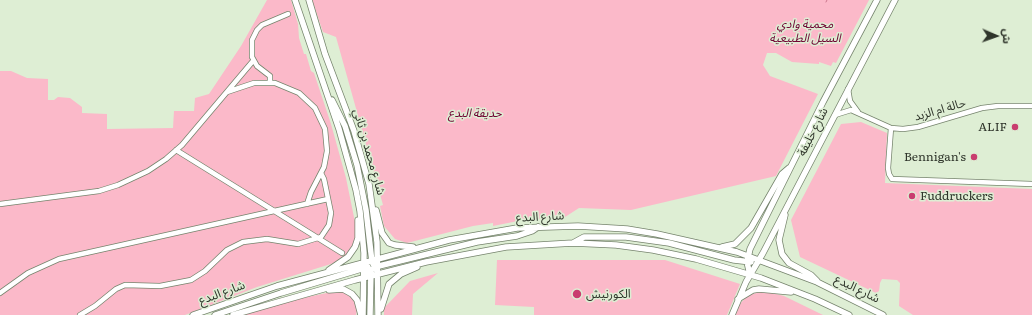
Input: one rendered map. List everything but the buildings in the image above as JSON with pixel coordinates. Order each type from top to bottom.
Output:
[{"type":"main road","name":"شارع محمد بن ثاني","points":[[295,0],[352,172],[371,267]]},
{"type":"main road","name":"شارع محمد بن ثاني","points":[[309,0],[325,54],[357,138],[374,206],[378,258]]},
{"type":"main road","name":"شارع خليفة","points":[[748,259],[760,227],[823,102],[877,0]]},
{"type":"main road","name":"شارع خليفة","points":[[732,315],[750,275],[895,0]]},
{"type":"main road","points":[[326,90],[345,126],[357,165],[366,210],[371,267],[370,315]]},
{"type":"main road","points":[[718,248],[735,244],[747,233],[757,220],[782,174],[792,165]]},
{"type":"main road","points":[[374,206],[379,216],[382,233],[389,242],[395,245],[417,248]]},
{"type":"main road","points":[[786,209],[779,240],[780,251],[789,263],[811,275],[817,282]]},
{"type":"main road","points":[[327,272],[348,257],[355,247],[358,238],[360,211]]},
{"type":"main road","name":"شارع البدع","points":[[233,315],[365,277],[378,258],[476,234],[539,227],[578,226],[627,229],[690,240],[748,259]]},
{"type":"main road","points":[[215,315],[281,293],[371,267],[477,242],[517,236],[539,227]]},
{"type":"main road","points":[[573,243],[584,237],[626,237],[759,260]]},
{"type":"main road","name":"شارع البدع","points":[[193,315],[260,291],[327,272],[371,267],[379,273],[426,262],[506,247],[573,243],[616,245],[653,250],[696,259],[750,275],[796,292],[849,315]]},
{"type":"main road","points":[[748,259],[750,275]]},
{"type":"main road","name":"شارع البدع","points":[[759,260],[817,282],[883,315]]},
{"type":"main road","points":[[379,315],[389,284],[401,274],[426,262]]},
{"type":"main road","points":[[379,273],[379,315]]},
{"type":"main road","points":[[362,315],[365,277]]},
{"type":"main road","points":[[305,294],[335,289],[348,291],[357,300],[362,315]]},
{"type":"main road","points":[[738,300],[752,291],[759,289],[796,292]]},
{"type":"street","points":[[270,82],[270,76],[253,61],[251,46],[257,30],[266,22],[288,14]]},
{"type":"street","points":[[0,204],[92,192],[112,187],[154,168],[176,150],[253,61]]},
{"type":"street","points":[[226,93],[248,84],[270,82],[285,85],[299,92],[312,104],[325,129],[327,145],[325,162],[307,204]]},
{"type":"street","points":[[848,89],[850,101],[858,112]]},
{"type":"street","name":"حالة ام الزبد","points":[[834,115],[846,110],[858,112],[891,128],[912,129],[977,109],[998,106],[1032,106]]},
{"type":"street","points":[[891,128],[888,174],[892,179],[1032,184]]},
{"type":"street","points":[[176,150],[342,253]]},
{"type":"street","points":[[80,315],[96,306],[116,289],[124,285],[160,286],[190,280],[205,271],[227,250],[243,242],[267,239],[298,244],[318,238],[324,234],[330,221],[331,212],[324,179],[321,173]]},
{"type":"street","points":[[0,293],[28,273],[60,259],[328,199]]},
{"type":"green space","points":[[267,0],[291,0],[304,54],[306,54],[311,71],[314,73],[331,124],[346,178],[356,227],[356,240],[348,254],[334,263],[257,287],[185,315],[0,315],[0,71],[11,71],[27,78],[48,79],[48,100],[54,100],[58,97],[70,98],[82,107],[82,113],[107,114],[107,129],[173,128],[174,111],[194,111],[195,98],[209,94],[241,46]]},
{"type":"green space","name":"حديقة البدع","points":[[312,0],[869,0],[836,63],[833,62],[831,66],[819,62],[819,64],[792,62],[776,53],[767,53],[763,65],[770,76],[818,94],[776,176],[631,210],[579,208],[565,217],[523,220],[493,226],[493,223],[473,226],[407,243],[395,239],[384,226],[380,206],[383,205],[336,37],[323,32]]},
{"type":"green space","points":[[861,122],[887,133],[885,183],[1032,189],[1032,315],[913,315],[899,306],[900,283],[897,280],[882,279],[879,291],[876,293],[800,257],[791,220],[841,124]]},
{"type":"green space","points":[[497,260],[665,260],[740,284],[727,315],[534,315],[534,307],[495,305]]},
{"type":"green space","points":[[438,273],[413,294],[412,315],[384,315],[384,308],[410,281]]},
{"type":"green space","points":[[341,290],[351,295],[358,307],[356,315],[243,315],[293,300]]},
{"type":"green space","points":[[765,291],[784,296],[823,315],[735,315],[739,305],[748,295]]},
{"type":"place","name":"ALIF","points":[[1015,127]]},
{"type":"place","name":"Bennigan's","points":[[974,157]]},
{"type":"place","name":"Fuddruckers","points":[[912,196]]},
{"type":"place","name":"الكورنيش","points":[[577,294]]},
{"type":"park label","name":"محمية وادي السيل الطبيعية","points":[[805,31]]}]
